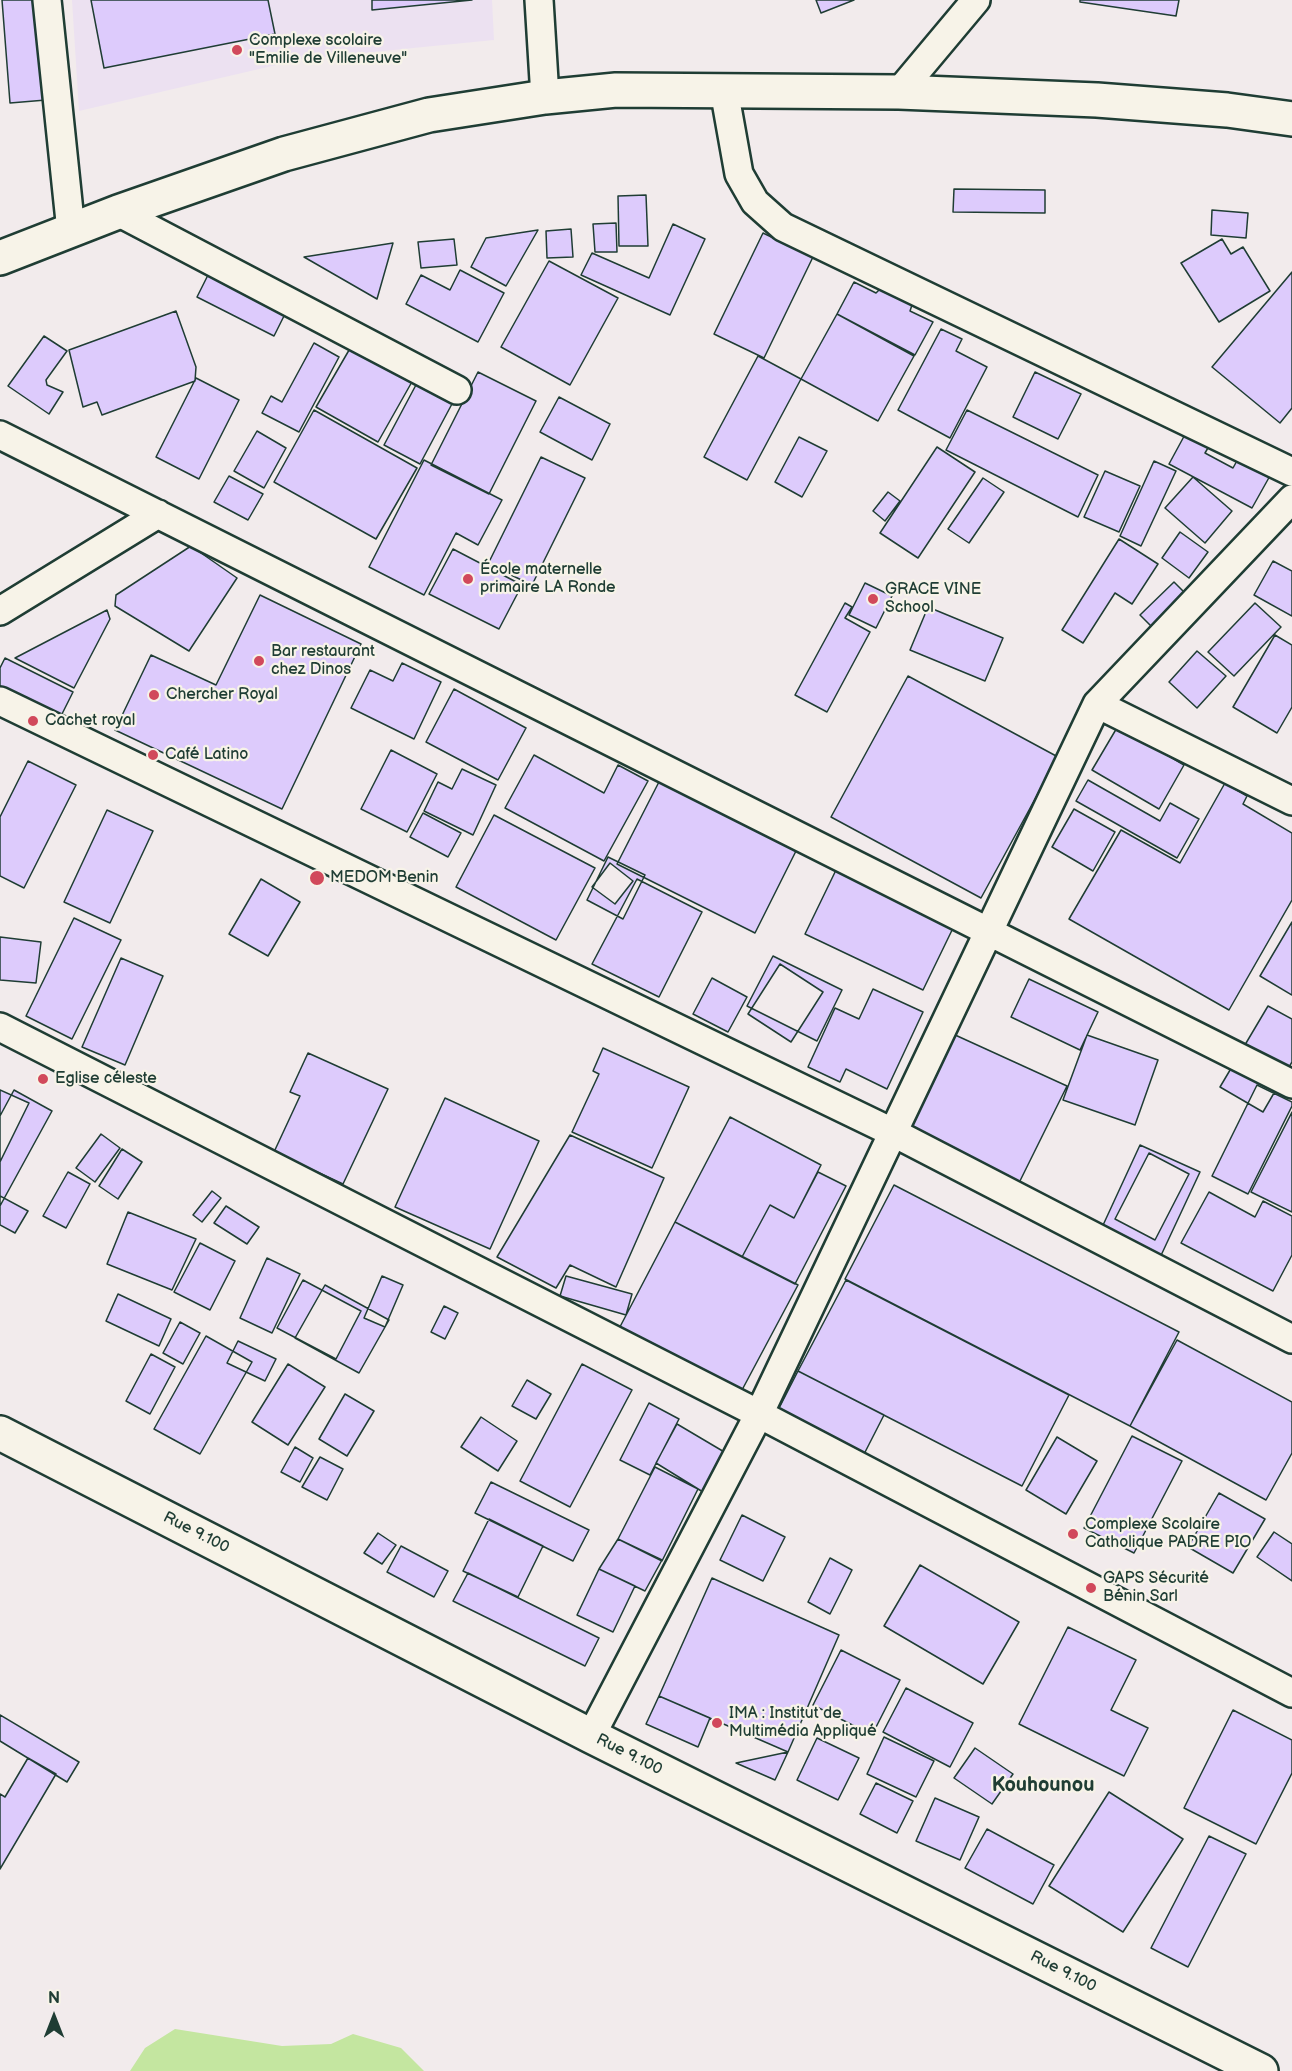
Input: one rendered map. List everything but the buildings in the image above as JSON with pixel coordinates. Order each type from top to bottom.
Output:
[{"type":"street","points":[[47,0],[71,231]]},
{"type":"street","points":[[539,0],[545,98]]},
{"type":"street","points":[[899,92],[976,0]]},
{"type":"street","points":[[0,258],[118,212],[284,154],[352,135],[429,115],[616,90],[899,92],[1097,100],[1227,110],[1292,119]]},
{"type":"street","points":[[724,90],[739,174],[755,201],[783,226],[1292,472]]},
{"type":"street","points":[[118,212],[457,390]]},
{"type":"street","points":[[0,435],[1292,1084]]},
{"type":"street","points":[[591,1736],[759,1414],[1096,704],[1292,499]]},
{"type":"street","points":[[0,611],[158,514]]},
{"type":"street","points":[[0,701],[894,1133],[1292,1339]]},
{"type":"street","points":[[1096,704],[1292,801]]},
{"type":"street","points":[[0,1027],[759,1414],[1292,1693]]},
{"type":"street","name":"Rue 9.100","points":[[0,1433],[591,1736],[1261,2071]]},
{"type":"shaded area","name":"Complexe scolaire \"Emilie de Villeneuve\"","points":[[72,0],[492,0],[494,40],[302,59],[79,111]]},
{"type":"green space","points":[[175,2029],[282,2046],[331,2044],[353,2034],[401,2048],[424,2071],[130,2071],[145,2048]]},
{"type":"place","name":"Complexe scolaire \"Emilie de Villeneuve\"","points":[[237,50]]},
{"type":"place","name":"École maternelle primaire LA Ronde","points":[[468,579]]},
{"type":"place","name":"GRACE VINE School","points":[[873,599]]},
{"type":"place","name":"Bar restaurant chez Dinos","points":[[259,661]]},
{"type":"place","name":"Chercher Royal","points":[[154,695]]},
{"type":"place","name":"Cachet royal","points":[[33,721]]},
{"type":"place","name":"Café Latino","points":[[153,755]]},
{"type":"place","name":"MEDOM Benin","points":[[317,878]]},
{"type":"place","name":"Eglise céleste","points":[[43,1079]]},
{"type":"place","name":"Complexe Scolaire Catholique PADRE PIO","points":[[1073,1534]]},
{"type":"place","name":"GAPS Sécurité Bénin Sarl","points":[[1091,1588]]},
{"type":"place","name":"IMA : Institut de Multimédia Appliqué","points":[[717,1723]]},
{"type":"district","name":"Kouhounou","points":[[1043,1786]]}]
